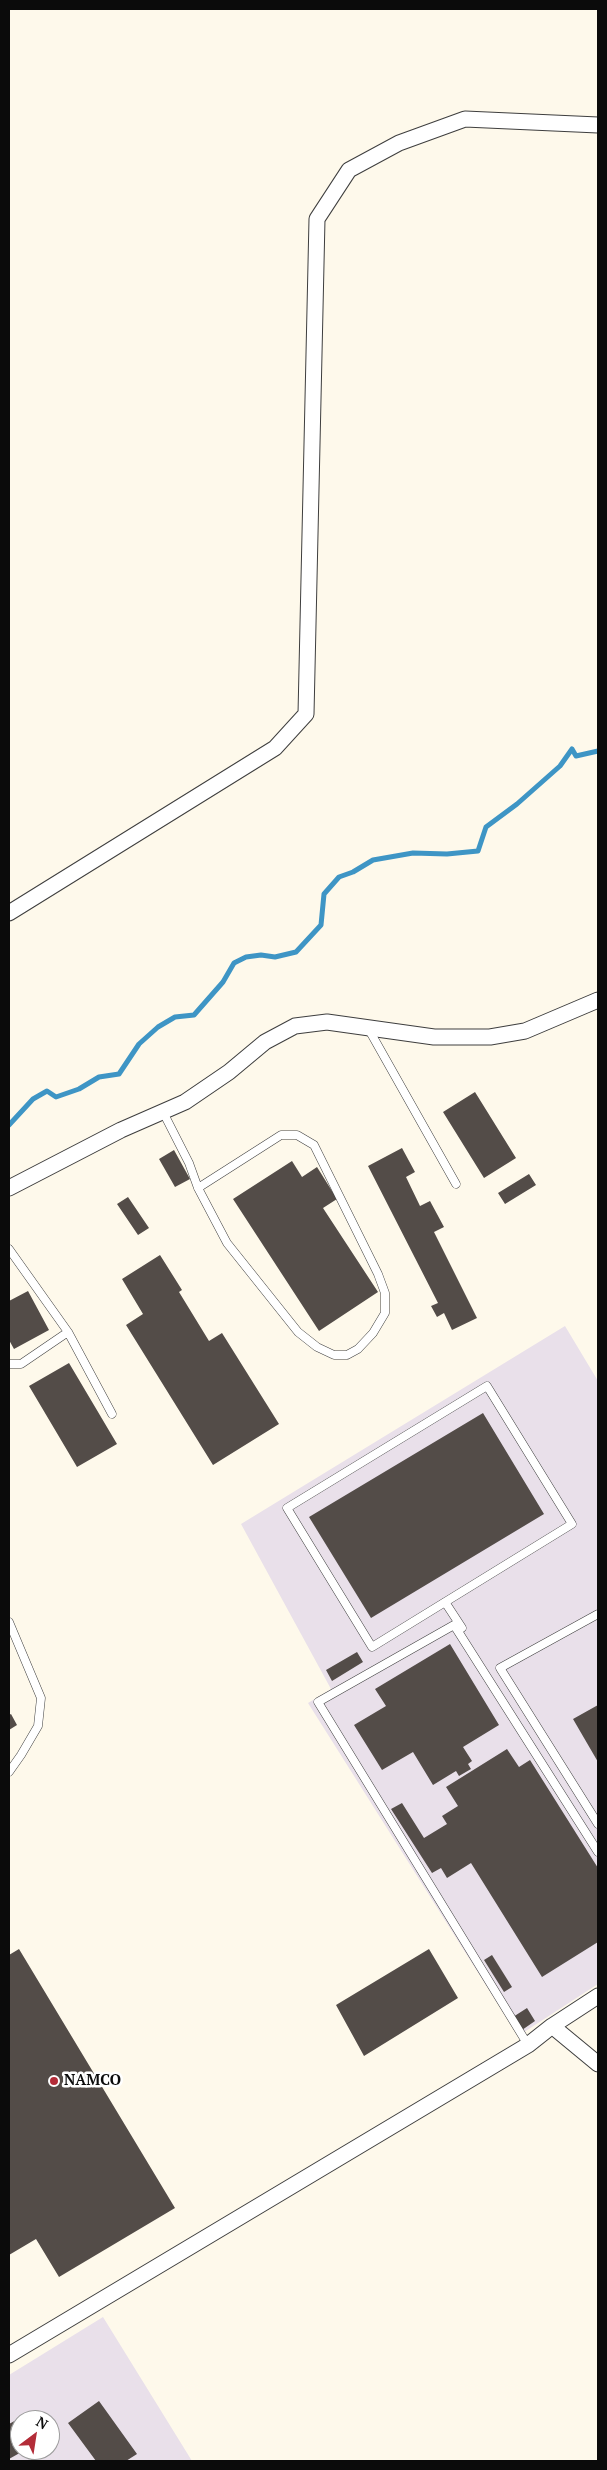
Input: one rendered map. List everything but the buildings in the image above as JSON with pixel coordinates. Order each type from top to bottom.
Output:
[{"type":"street","points":[[9,912],[275,748],[306,714],[317,220],[349,170],[399,143],[465,119],[598,125]]},
{"type":"street","points":[[9,1188],[121,1130],[185,1102],[229,1072],[265,1042],[295,1026],[327,1022],[367,1026],[434,1037],[490,1037],[524,1031],[598,1000]]},
{"type":"street","points":[[9,2355],[528,2045],[552,2026],[598,1996]]},
{"type":"street","points":[[552,2026],[598,2064]]},
{"type":"lane","points":[[367,1026],[456,1184]]},
{"type":"lane","points":[[163,1112],[189,1163],[198,1188],[227,1243],[298,1332],[317,1347],[334,1355],[347,1356],[358,1349],[373,1333],[385,1313],[385,1293],[378,1274],[314,1145],[296,1135],[281,1135],[198,1188]]},
{"type":"lane","points":[[9,1248],[68,1332],[112,1414]]},
{"type":"lane","points":[[9,1364],[21,1364],[68,1332]]},
{"type":"lane","points":[[487,1386],[572,1524],[445,1602],[372,1647],[286,1508],[487,1386]]},
{"type":"lane","points":[[445,1602],[598,1843]]},
{"type":"lane","points":[[598,1614],[500,1668],[598,1824]]},
{"type":"lane","points":[[9,1622],[42,1698],[38,1726],[9,1772]]},
{"type":"lane","points":[[528,2045],[318,1702],[454,1625],[598,1852]]},
{"type":"shaded area","points":[[565,1326],[598,1381],[598,1984],[518,2036],[308,1703],[331,1689],[241,1524]]},
{"type":"shaded area","points":[[103,2317],[192,2461],[9,2461],[9,2375]]},
{"type":"waterway","points":[[9,1125],[33,1099],[47,1091],[56,1097],[79,1089],[99,1077],[119,1074],[139,1044],[158,1027],[175,1017],[194,1015],[223,982],[234,963],[246,957],[261,955],[275,957],[296,952],[321,925],[324,894],[339,877],[353,872],[373,860],[413,853],[447,854],[478,851],[486,827],[517,804],[560,766],[572,749],[576,756],[598,751]]},
{"type":"place","name":"NAMCO","points":[[54,2081]]}]
